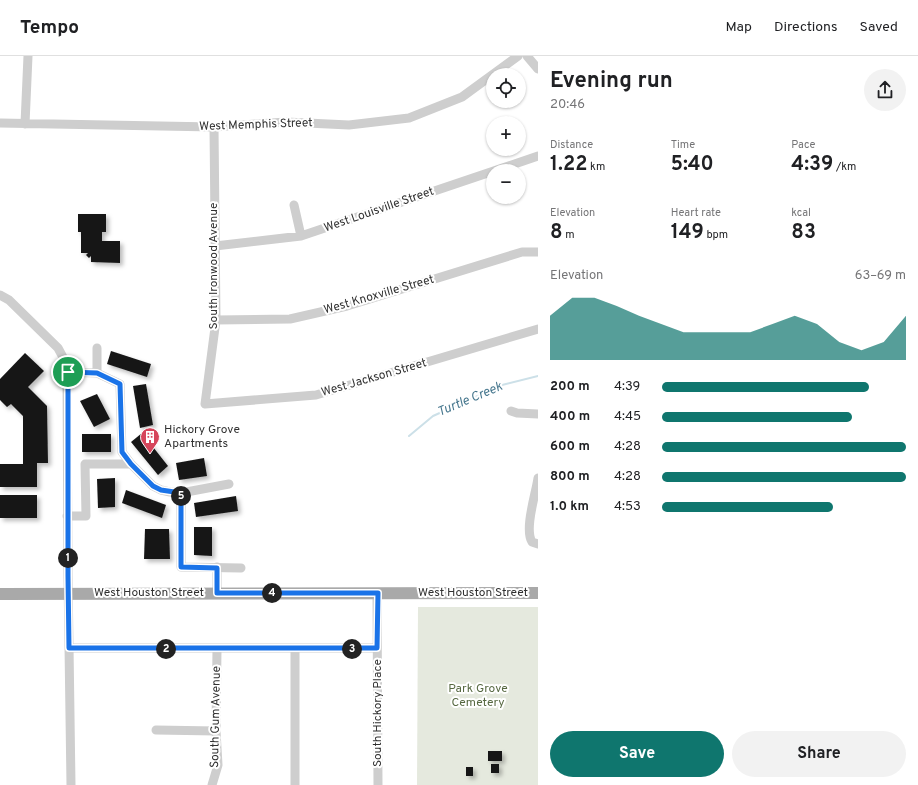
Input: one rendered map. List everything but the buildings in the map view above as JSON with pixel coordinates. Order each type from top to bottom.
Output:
[{"type":"main road","name":"West Houston Street","points":[[0,594],[538,592]]},
{"type":"street","points":[[25,124],[28,56]]},
{"type":"street","name":"West Memphis Street","points":[[0,123],[214,127],[286,122],[348,125],[409,118],[462,97],[518,56]]},
{"type":"street","points":[[527,56],[538,69]]},
{"type":"street","name":"South Ironwood Avenue","points":[[205,404],[216,320],[214,127]]},
{"type":"street","name":"West Louisville Street","points":[[216,246],[301,236],[538,156]]},
{"type":"street","points":[[294,205],[301,236]]},
{"type":"street","name":"West Knoxville Street","points":[[216,320],[290,319],[347,306],[522,252],[538,252]]},
{"type":"street","points":[[2,296],[27,317],[58,348],[66,361],[68,372],[68,593],[71,785]]},
{"type":"street","name":"West Jackson Street","points":[[205,404],[316,395],[538,329]]},
{"type":"street","points":[[97,348],[97,373]]},
{"type":"street","points":[[68,372],[97,373],[120,384],[122,452],[131,464],[153,486],[161,490],[181,493],[229,484]]},
{"type":"street","points":[[510,411],[517,413],[538,414]]},
{"type":"street","points":[[68,516],[86,516],[85,464],[131,464]]},
{"type":"street","points":[[535,543],[530,535],[531,516],[538,484]]},
{"type":"street","points":[[181,493],[181,567],[241,568]]},
{"type":"street","points":[[217,568],[217,593]]},
{"type":"street","name":"South Hickory Place","points":[[378,593],[378,785]]},
{"type":"street","points":[[69,648],[377,648]]},
{"type":"street","name":"South Gum Avenue","points":[[212,785],[218,765],[216,731],[217,649]]},
{"type":"street","points":[[295,649],[295,785]]},
{"type":"street","points":[[156,730],[216,731]]},
{"type":"green space","name":"Park Grove Cemetery","points":[[418,607],[538,607],[538,785],[417,785]]},
{"type":"waterway","name":"Turtle Creek","points":[[409,436],[433,416],[502,385],[538,376]]},
{"type":"place","name":"Hickory Grove Apartments","points":[[150,454]]},
{"type":"route","points":[[68,372],[97,373],[120,384],[122,452],[131,464],[153,486],[161,490],[181,493],[181,567],[217,568],[217,593],[378,593],[377,648],[69,648],[68,372]]}]
